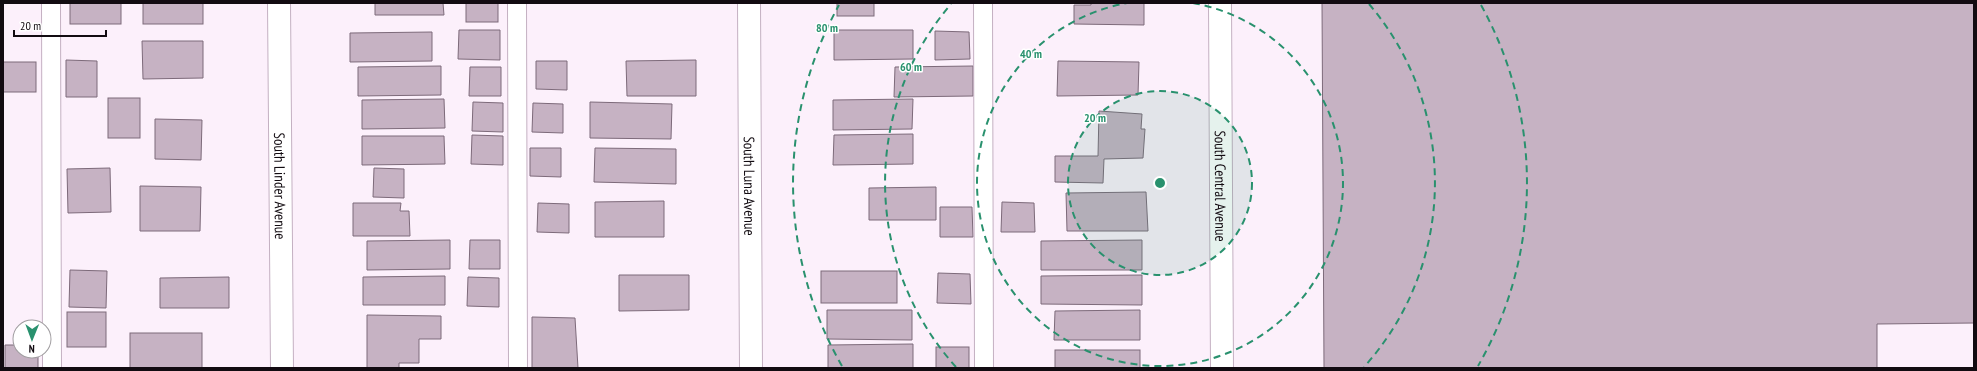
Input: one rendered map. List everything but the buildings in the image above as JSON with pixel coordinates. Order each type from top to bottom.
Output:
[{"type":"street","name":"South Linder Avenue","points":[[279,3],[282,368]]},
{"type":"street","name":"South Luna Avenue","points":[[749,3],[750,368]]},
{"type":"street","name":"South Central Avenue","points":[[1220,3],[1222,368]]},
{"type":"lane","points":[[51,3],[52,368]]},
{"type":"lane","points":[[517,3],[518,368]]},
{"type":"lane","points":[[983,3],[984,368]]}]
